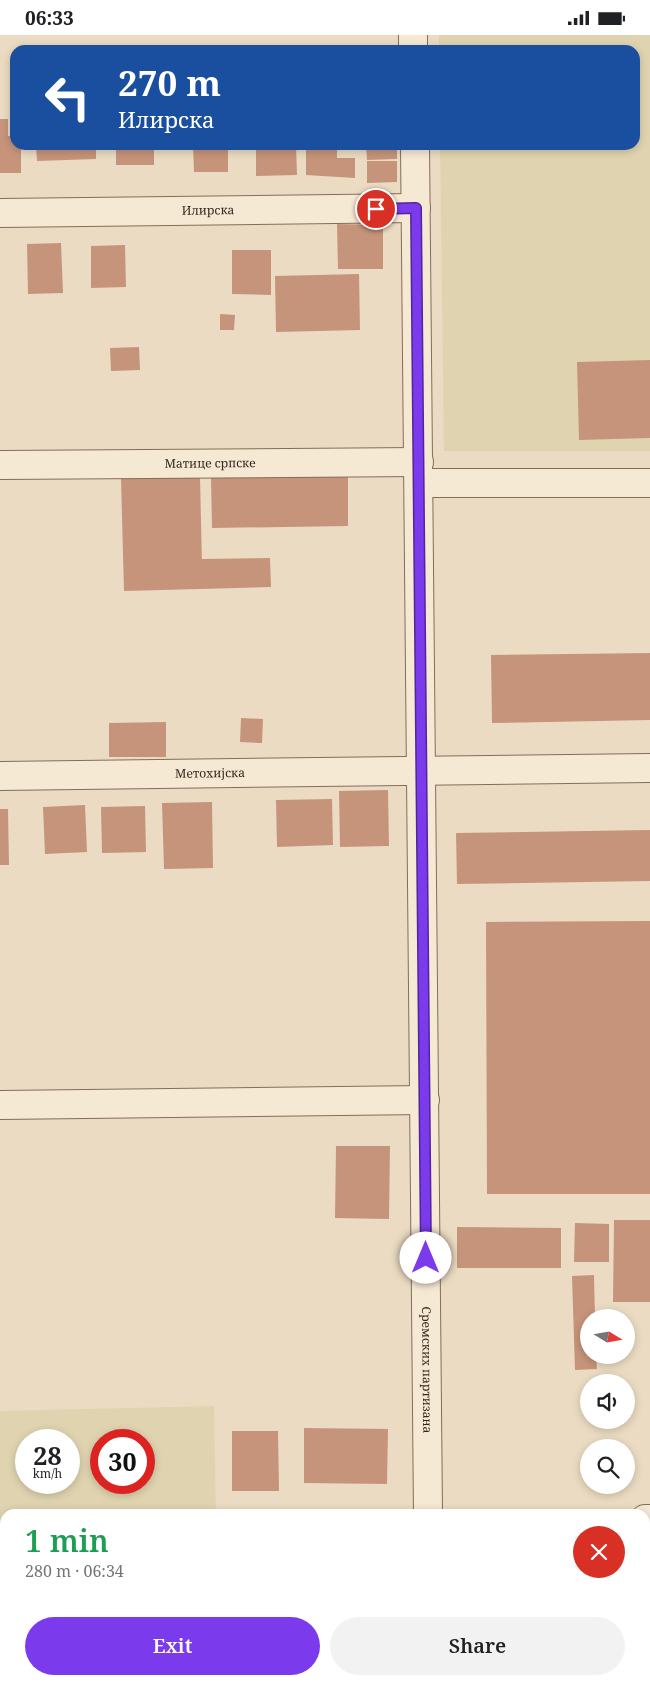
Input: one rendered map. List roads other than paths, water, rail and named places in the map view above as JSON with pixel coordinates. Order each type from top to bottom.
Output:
[{"type":"street","name":"Сремских партизана","points":[[415,150],[428,1509]]},
{"type":"street","name":"Илирска","points":[[0,213],[416,208]]},
{"type":"street","name":"Матице српске","points":[[0,465],[419,473],[650,483]]},
{"type":"street","name":"Метохијска","points":[[0,776],[650,768]]},
{"type":"street","points":[[0,1105],[425,1100]]}]
